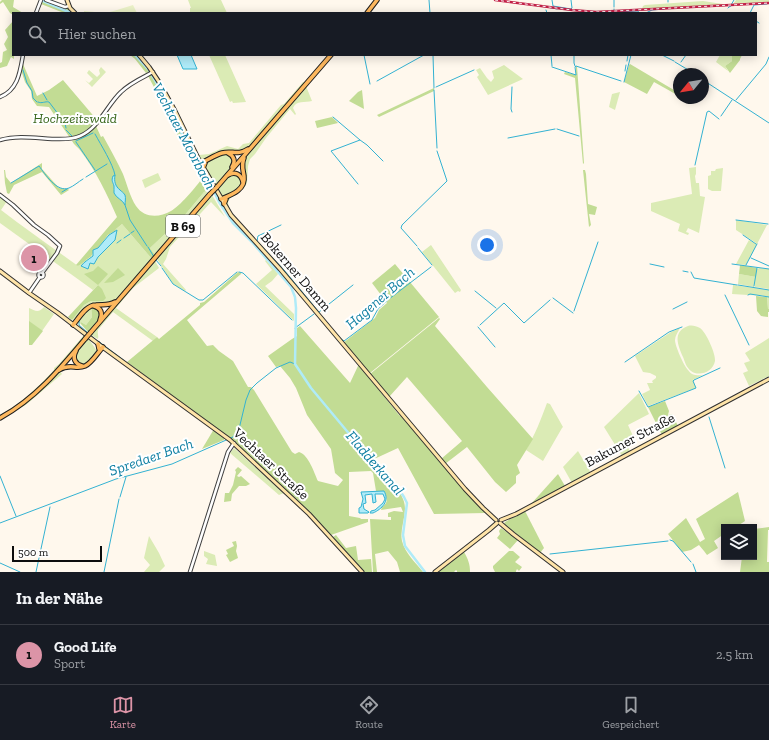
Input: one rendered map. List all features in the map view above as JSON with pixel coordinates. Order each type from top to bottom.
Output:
[{"type":"main road","points":[[67,0],[69,6],[74,12]]},
{"type":"main road","points":[[368,12],[377,0]]},
{"type":"main road","name":"Bokerner Damm","points":[[140,56],[175,111],[235,220],[280,269],[465,489],[498,522],[564,572]]},
{"type":"main road","name":"B 69","points":[[0,418],[26,401],[51,378],[330,56]]},
{"type":"main road","points":[[204,164],[220,154],[227,152],[243,152],[255,143]]},
{"type":"main road","points":[[223,200],[239,190],[243,185],[243,161],[251,147]]},
{"type":"main road","points":[[226,176],[234,162],[233,156],[227,152]]},
{"type":"main road","points":[[221,182],[229,175],[236,174],[242,178],[243,185]]},
{"type":"main road","name":"Vechtaer Straße","points":[[0,272],[42,303],[76,324],[100,347],[153,383],[234,443],[309,514],[362,572]]},
{"type":"main road","points":[[76,324],[86,309],[91,305],[112,304],[124,294]]},
{"type":"main road","points":[[91,305],[99,308],[102,315],[92,330]]},
{"type":"main road","points":[[84,341],[74,354],[74,358],[76,363],[80,366],[87,365]]},
{"type":"main road","points":[[51,378],[65,367],[82,367],[87,365],[91,362],[100,347]]},
{"type":"main road","name":"Bakumer Straße","points":[[435,572],[498,522],[516,514],[769,378]]},
{"type":"street","points":[[36,12],[41,0]]},
{"type":"street","points":[[46,0],[65,7],[69,6]]},
{"type":"street","points":[[0,97],[12,90],[17,82],[23,56]]},
{"type":"street","points":[[0,140],[14,137],[68,139],[81,136],[96,124],[121,92],[131,84],[151,73]]},
{"type":"street","points":[[0,195],[60,246],[57,253],[42,273],[39,274],[40,277],[28,293]]},
{"type":"street","points":[[190,572],[228,452],[234,443]]},
{"type":"green space","points":[[2,0],[14,0],[13,7],[21,12],[12,12],[12,14],[3,2],[0,4]]},
{"type":"green space","points":[[43,0],[69,8],[73,12],[61,12],[41,4]]},
{"type":"green space","points":[[188,0],[221,0],[227,12],[190,12],[191,8]]},
{"type":"green space","points":[[736,0],[769,0],[769,2],[733,4]]},
{"type":"green space","points":[[703,1],[725,5],[642,9],[645,5]]},
{"type":"green space","points":[[133,5],[136,12],[109,12]]},
{"type":"green space","points":[[12,22],[12,56],[14,56],[14,59],[11,57],[7,66],[0,68],[3,52],[7,50],[4,44],[8,37],[5,30]]},
{"type":"green space","points":[[131,56],[137,56],[150,71],[146,73]]},
{"type":"green space","points":[[209,56],[225,56],[246,102],[230,102]]},
{"type":"green space","points":[[719,56],[732,56],[732,61],[725,66],[728,71],[716,62]]},
{"type":"green space","points":[[732,56],[742,56],[730,73],[725,66],[732,61]]},
{"type":"green space","name":"Hochzeitswald","points":[[23,64],[37,96],[63,80],[97,120],[82,134],[70,138],[49,107],[37,106],[32,99],[31,91],[21,72]]},
{"type":"green space","points":[[630,64],[673,89],[673,93],[654,82],[647,94],[624,82]]},
{"type":"green space","points":[[504,65],[523,79],[488,95],[477,77],[479,75],[476,70],[480,68],[491,82],[494,78],[492,71]]},
{"type":"green space","points":[[577,66],[583,164],[575,78],[564,74],[565,72],[576,75]]},
{"type":"green space","points":[[101,67],[106,72],[92,87],[85,80],[89,83],[93,79],[87,73],[89,70],[97,77],[100,74],[99,70]]},
{"type":"green space","points":[[152,74],[175,113],[189,144],[213,188],[210,191],[208,190],[204,192],[184,216],[150,248],[155,255],[152,259],[122,224],[108,235],[98,248],[93,250],[90,257],[78,266],[76,265],[117,217],[96,174],[86,158],[72,141],[84,136],[96,126],[101,137],[103,136],[121,169],[130,195],[136,206],[147,215],[162,215],[175,209],[201,180],[148,76]]},
{"type":"green space","points":[[303,82],[305,83],[247,149],[244,151],[227,151],[201,162],[198,156],[199,155],[209,154],[227,146],[238,149],[243,144],[249,143],[281,105],[284,104]]},
{"type":"green space","points":[[306,86],[312,101],[301,102],[294,105],[293,108],[296,114],[295,115],[290,109],[250,159],[247,183],[244,188],[231,197],[228,202],[231,212],[252,236],[234,218],[225,203],[226,199],[243,187],[245,157]]},
{"type":"green space","points":[[434,88],[434,91],[379,117],[377,115]]},
{"type":"green space","points":[[362,90],[364,109],[349,101]]},
{"type":"green space","points":[[620,92],[615,110],[609,107],[612,94]]},
{"type":"green space","points":[[332,117],[338,123],[317,128],[315,121]]},
{"type":"green space","points":[[226,153],[233,159],[231,168],[215,186],[207,173],[205,167],[206,164],[214,158]]},
{"type":"green space","points":[[42,163],[42,169],[59,188],[69,190],[61,195],[42,172],[14,185],[9,194],[7,193],[4,170],[6,177],[11,183]]},
{"type":"green space","points":[[696,167],[696,183],[699,183],[700,196],[705,197],[699,233],[688,228],[686,232],[689,233],[688,235],[678,231],[680,224],[651,211],[651,203],[692,194],[689,168]]},
{"type":"green space","points":[[723,168],[721,191],[712,191],[708,189],[708,176],[711,175],[711,171]]},
{"type":"green space","points":[[583,170],[585,170],[586,174],[588,204],[597,207],[595,215],[589,214],[591,225],[589,227]]},
{"type":"green space","points":[[158,173],[162,182],[161,180],[145,188],[142,180]]},
{"type":"green space","points":[[235,174],[241,177],[242,184],[239,188],[222,197],[217,189],[228,176]]},
{"type":"green space","points":[[208,190],[206,195],[155,255],[150,248],[184,216],[204,192]]},
{"type":"green space","points":[[212,195],[225,217],[211,202],[170,247],[163,264],[186,290],[185,291],[173,284],[157,259]]},
{"type":"green space","points":[[0,197],[7,201],[1,210],[78,266],[90,258],[93,254],[93,250],[122,224],[152,259],[115,301],[87,306],[75,321],[72,320],[84,305],[91,301],[103,301],[98,285],[93,290],[0,223]]},
{"type":"green space","points":[[736,220],[767,225],[746,265],[736,264],[749,240],[756,243],[736,230]]},
{"type":"green space","points":[[431,245],[461,290],[460,292],[458,291],[455,293],[422,252]]},
{"type":"green space","points":[[266,260],[278,274],[265,286],[294,314],[294,321],[256,284],[272,270],[265,261]]},
{"type":"green space","points":[[155,261],[159,268],[133,288],[116,308],[157,337],[153,341],[113,312],[98,330],[98,339],[91,335],[96,328]]},
{"type":"green space","points":[[395,264],[439,317],[369,373],[343,343],[375,318],[379,310],[387,303],[372,283]]},
{"type":"green space","points":[[740,265],[757,268],[756,277],[739,274]]},
{"type":"green space","points":[[98,266],[108,274],[98,285],[84,274],[93,271]]},
{"type":"green space","points":[[118,268],[125,275],[113,282],[104,283]]},
{"type":"green space","points":[[757,269],[769,269],[769,289],[755,287],[755,280],[754,287],[738,284],[739,274],[756,277]]},
{"type":"green space","points":[[238,272],[241,274],[187,320],[207,346],[213,345],[233,361],[248,387],[251,387],[254,390],[292,452],[295,454],[299,452],[306,457],[318,481],[338,486],[343,480],[335,473],[331,449],[307,415],[296,388],[290,378],[280,366],[276,367],[268,356],[297,336],[297,328],[300,326],[350,383],[359,365],[399,415],[486,513],[434,514],[398,448],[372,460],[397,488],[403,499],[405,504],[405,515],[401,536],[403,545],[408,554],[423,572],[400,572],[397,562],[388,551],[375,554],[377,572],[373,572],[370,519],[391,520],[391,517],[388,517],[388,513],[394,511],[403,512],[401,507],[381,510],[387,500],[384,491],[376,491],[373,473],[371,471],[349,472],[349,516],[368,519],[368,522],[331,535],[300,503],[234,442],[127,362],[157,337],[159,339]]},
{"type":"green space","points":[[98,285],[102,289],[106,298],[103,301],[91,301],[84,305],[72,320],[68,317]]},
{"type":"green space","points":[[733,285],[769,290],[769,309],[767,296],[732,294]]},
{"type":"green space","points":[[756,296],[767,297],[769,309],[768,317],[761,316],[757,311]]},
{"type":"green space","points":[[91,306],[92,317],[86,325],[81,322],[77,322],[86,310]]},
{"type":"green space","points":[[91,306],[99,309],[100,313],[99,321],[88,332],[80,323],[81,322],[86,325],[92,317]]},
{"type":"green space","points":[[44,307],[54,314],[42,331],[29,322],[29,308],[37,311]]},
{"type":"green space","points":[[439,318],[440,319],[435,326],[533,439],[517,465],[520,473],[516,476],[516,483],[506,492],[495,482],[467,447],[445,464],[441,459],[462,441],[407,377],[389,397],[370,374]]},
{"type":"green space","points":[[29,321],[43,331],[32,345],[29,345]]},
{"type":"green space","points":[[688,326],[700,328],[708,338],[715,358],[714,365],[709,371],[698,374],[694,373],[686,364],[679,348],[678,335]]},
{"type":"green space","points":[[680,328],[675,340],[676,347],[682,360],[686,368],[692,374],[703,375],[693,380],[696,388],[648,406],[642,394],[650,390],[647,383],[653,383],[652,381],[656,378],[656,376],[643,372],[635,356],[671,332]]},
{"type":"green space","points":[[84,335],[86,336],[48,380],[21,403],[0,416],[35,389],[54,370],[54,368]]},
{"type":"green space","points":[[88,338],[97,351],[90,362],[84,365],[78,364],[75,356],[77,351]]},
{"type":"green space","points":[[769,338],[769,376],[749,386],[743,373],[748,371],[744,363],[750,361],[745,353]]},
{"type":"green space","points":[[60,371],[62,374],[27,404],[0,420],[44,387]]},
{"type":"green space","points":[[639,393],[649,414],[628,425],[633,436],[625,440],[630,452],[622,456],[604,427]]},
{"type":"green space","points":[[665,401],[669,411],[668,415],[672,414],[678,426],[662,435],[648,407]]},
{"type":"green space","points":[[547,403],[550,404],[563,427],[543,461],[526,450],[535,433]]},
{"type":"green space","points":[[214,429],[224,437],[224,440],[202,449]]},
{"type":"green space","points":[[234,448],[284,493],[279,495],[230,453]]},
{"type":"green space","points":[[578,451],[591,473],[572,483],[563,467]]},
{"type":"green space","points":[[238,467],[242,470],[237,476],[241,476],[250,484],[246,486],[239,486],[232,494],[231,501],[224,502],[225,493],[229,493],[233,485],[236,472],[235,470]]},
{"type":"green space","points":[[558,474],[565,486],[531,504]]},
{"type":"green space","points":[[738,492],[745,521],[740,524],[721,524],[721,536],[714,541],[718,548],[707,555],[699,545],[691,550],[682,552],[668,534],[686,518],[700,542],[705,539],[696,519]]},
{"type":"green space","points":[[525,511],[544,548],[540,553],[504,524]]},
{"type":"green space","points":[[769,527],[767,562],[769,562],[769,572],[740,572],[742,560],[757,560],[757,529]]},
{"type":"green space","points":[[501,528],[518,540],[510,549],[497,538],[500,534],[499,531]]},
{"type":"green space","points":[[336,535],[346,548],[356,546],[358,560],[371,559],[372,572],[363,572],[333,537]]},
{"type":"green space","points":[[149,536],[165,566],[159,572],[144,572],[150,565],[144,558]]},
{"type":"green space","points":[[236,541],[238,558],[230,562],[226,555],[228,554],[226,550],[234,546],[232,542]]},
{"type":"green space","points":[[204,551],[215,555],[217,566],[206,564],[208,559],[204,556]]},
{"type":"green space","points":[[509,551],[513,551],[520,557],[515,562],[522,567],[519,571],[517,569],[516,572],[495,572],[493,566]]},
{"type":"green space","points":[[464,552],[470,566],[470,572],[457,572],[456,570],[454,572],[438,572]]},
{"type":"water","points":[[177,56],[191,56],[197,69],[183,69]]},
{"type":"water","points":[[115,175],[116,185],[125,195],[125,205],[114,193],[112,179]]},
{"type":"water","points":[[117,230],[115,240],[98,257],[94,264],[90,263],[88,269],[81,266],[93,256],[93,250],[98,248],[109,235]]},
{"type":"water","points":[[384,491],[386,501],[382,507],[373,513],[370,513],[383,503],[385,499],[383,494],[375,494],[376,502],[373,503],[372,494],[365,495],[366,503],[363,504],[364,509],[369,512],[359,513],[359,508],[361,507],[363,499],[361,492]]},
{"type":"waterway","name":"Vechtaer Moorbach","points":[[41,0],[69,12]]},
{"type":"waterway","name":"Hagener Bach","points":[[429,0],[430,12]]},
{"type":"waterway","points":[[552,0],[553,6],[571,9],[571,0]]},
{"type":"waterway","points":[[614,0],[614,7]]},
{"type":"waterway","points":[[731,5],[734,0]]},
{"type":"waterway","points":[[750,12],[754,5],[767,4]]},
{"type":"waterway","points":[[547,7],[557,9]]},
{"type":"waterway","points":[[648,12],[652,10],[664,9]]},
{"type":"waterway","points":[[613,12],[638,12]]},
{"type":"waterway","name":"Vechtaer Moorbach","points":[[136,56],[149,70],[174,114],[177,124],[202,174],[206,179],[207,185],[212,187],[219,202],[233,223],[252,242],[291,287],[295,297],[296,308],[295,364],[311,388],[356,442],[362,445],[373,461],[404,497],[407,503],[403,535],[405,546],[425,572]]},
{"type":"waterway","points":[[364,56],[370,84]]},
{"type":"waterway","points":[[377,81],[422,56]]},
{"type":"waterway","name":"Hagener Bach","points":[[433,56],[434,88]]},
{"type":"waterway","points":[[551,56],[552,66]]},
{"type":"waterway","points":[[574,56],[575,66]]},
{"type":"waterway","points":[[627,61],[628,56]]},
{"type":"waterway","points":[[624,82],[631,56]]},
{"type":"waterway","points":[[664,56],[674,61]]},
{"type":"waterway","points":[[681,62],[685,56]]},
{"type":"waterway","points":[[736,100],[766,64],[769,57]]},
{"type":"waterway","points":[[675,62],[685,68]]},
{"type":"waterway","points":[[625,71],[626,65]]},
{"type":"waterway","points":[[552,67],[576,75],[576,66],[621,81]]},
{"type":"waterway","points":[[23,70],[27,83],[32,91],[33,98],[37,102]]},
{"type":"waterway","points":[[436,87],[474,70]]},
{"type":"waterway","points":[[709,84],[769,123]]},
{"type":"waterway","points":[[512,87],[512,112]]},
{"type":"waterway","name":"Hagener Bach","points":[[434,90],[437,148]]},
{"type":"waterway","points":[[43,93],[47,100]]},
{"type":"waterway","points":[[721,116],[732,100]]},
{"type":"waterway","points":[[38,102],[49,102],[65,123],[66,128]]},
{"type":"waterway","points":[[695,165],[707,112],[709,111],[719,119]]},
{"type":"waterway","points":[[333,117],[360,140],[331,151],[358,184]]},
{"type":"waterway","points":[[508,138],[555,129]]},
{"type":"waterway","points":[[557,129],[579,136]]},
{"type":"waterway","points":[[66,130],[72,136]]},
{"type":"waterway","points":[[76,141],[93,133]]},
{"type":"waterway","points":[[95,134],[115,175]]},
{"type":"waterway","points":[[360,140],[383,161]]},
{"type":"waterway","points":[[76,142],[95,170]]},
{"type":"waterway","name":"Hagener Bach","points":[[417,246],[401,228],[402,225],[447,181],[437,151]]},
{"type":"waterway","points":[[86,177],[107,164]]},
{"type":"waterway","points":[[11,183],[39,166],[48,178],[60,188],[69,188],[83,179]]},
{"type":"waterway","points":[[62,192],[67,189]]},
{"type":"waterway","points":[[125,205],[130,220],[147,246]]},
{"type":"waterway","points":[[736,220],[768,224]]},
{"type":"waterway","points":[[281,225],[258,236],[257,241],[284,270],[318,311]]},
{"type":"waterway","points":[[124,238],[130,234]]},
{"type":"waterway","points":[[743,235],[756,244]]},
{"type":"waterway","points":[[117,243],[121,240]]},
{"type":"waterway","points":[[574,311],[598,242]]},
{"type":"waterway","points":[[746,265],[757,244]]},
{"type":"waterway","points":[[148,247],[154,257]]},
{"type":"waterway","name":"Hagener Bach","points":[[418,248],[432,265]]},
{"type":"waterway","points":[[751,258],[769,266]]},
{"type":"waterway","points":[[156,260],[161,266]]},
{"type":"waterway","points":[[650,264],[664,267]]},
{"type":"waterway","points":[[732,264],[769,269]]},
{"type":"waterway","name":"Hagener Bach","points":[[341,339],[344,341],[372,320],[378,309],[389,299],[431,267]]},
{"type":"waterway","points":[[162,268],[173,284],[199,300],[203,300],[237,272]]},
{"type":"waterway","points":[[754,286],[757,268]]},
{"type":"waterway","points":[[683,271],[688,272]]},
{"type":"waterway","points":[[239,272],[243,273],[292,320]]},
{"type":"waterway","points":[[691,272],[694,278],[737,285]]},
{"type":"waterway","points":[[318,312],[353,285]]},
{"type":"waterway","points":[[738,285],[769,290]]},
{"type":"waterway","points":[[475,291],[496,308]]},
{"type":"waterway","points":[[725,295],[749,345]]},
{"type":"waterway","points":[[748,295],[769,297]]},
{"type":"waterway","points":[[553,298],[573,313]]},
{"type":"waterway","points":[[480,325],[504,303],[524,323],[550,300]]},
{"type":"waterway","points":[[673,309],[687,302]]},
{"type":"waterway","name":"Hagener Bach","points":[[295,328],[314,314]]},
{"type":"waterway","name":"Hagener Bach","points":[[320,314],[339,337]]},
{"type":"waterway","points":[[73,321],[76,318]]},
{"type":"waterway","points":[[79,320],[79,325],[88,333]]},
{"type":"waterway","points":[[478,327],[495,347]]},
{"type":"waterway","points":[[625,362],[669,332],[682,327]]},
{"type":"waterway","points":[[91,336],[96,340]]},
{"type":"waterway","points":[[98,341],[126,362]]},
{"type":"waterway","name":"Spredaer Bach","points":[[0,523],[116,479],[172,464],[233,437],[239,429],[250,390],[276,368],[290,362],[295,364]]},
{"type":"waterway","points":[[639,391],[648,407],[696,388],[693,381],[694,380],[720,368]]},
{"type":"waterway","points":[[750,388],[769,377]]},
{"type":"waterway","points":[[709,417],[725,468]]},
{"type":"waterway","points":[[0,476],[16,516]]},
{"type":"waterway","points":[[120,497],[126,477]]},
{"type":"waterway","points":[[104,572],[119,499]]},
{"type":"waterway","points":[[36,572],[50,507]]},
{"type":"waterway","points":[[670,540],[673,541],[691,562]]},
{"type":"waterway","points":[[550,554],[668,541]]},
{"type":"waterway","points":[[0,563],[20,572]]},
{"type":"waterway","points":[[693,564],[696,572]]},
{"type":"railway","points":[[495,0],[596,12],[769,3]]},
{"type":"place","name":"Good Life","points":[[34,258]]},
{"type":"water label","name":"Fladderkanal","points":[[375,463]]}]
